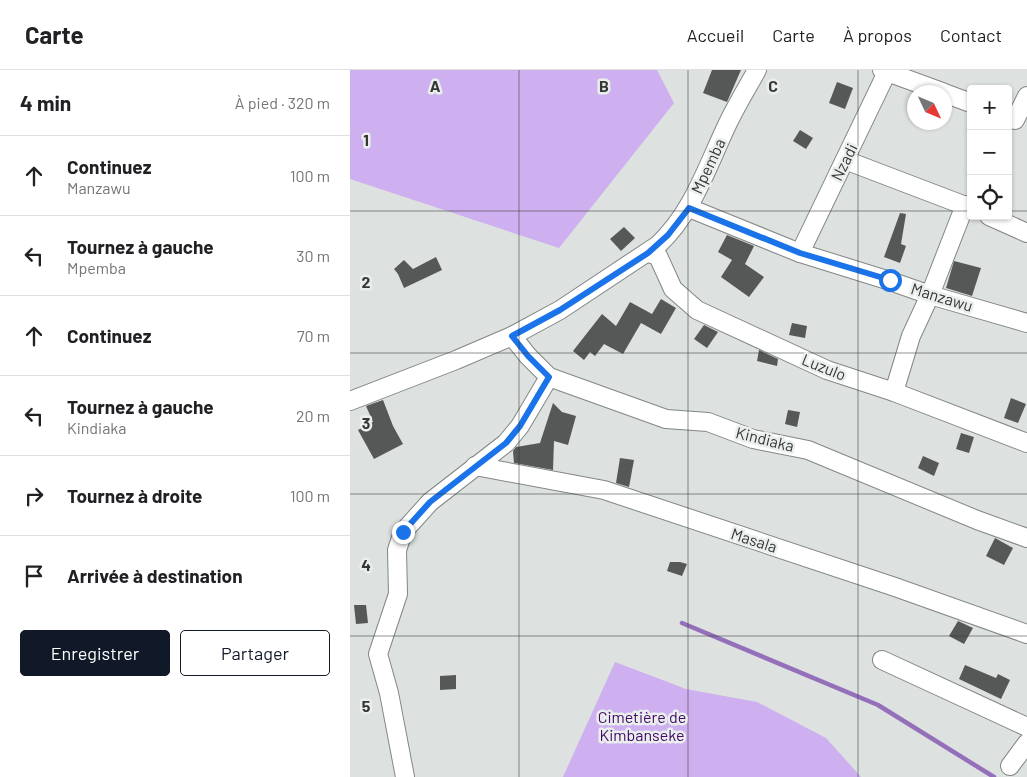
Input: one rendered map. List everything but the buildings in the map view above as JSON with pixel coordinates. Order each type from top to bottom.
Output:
[{"type":"street","name":"Mpemba","points":[[350,401],[512,336],[560,310],[648,253],[668,235],[689,208],[728,123],[756,70]]},
{"type":"street","points":[[886,71],[923,85]]},
{"type":"street","name":"Nzadi","points":[[800,253],[886,71]]},
{"type":"street","points":[[952,96],[967,102]]},
{"type":"street","points":[[1017,120],[1027,96]]},
{"type":"street","points":[[845,160],[967,207]]},
{"type":"street","name":"Manzawu","points":[[689,208],[800,253],[890,280],[930,295],[1027,323]]},
{"type":"street","points":[[894,392],[911,336],[967,209]]},
{"type":"street","points":[[998,220],[1027,233]]},
{"type":"street","name":"Luzulo","points":[[648,253],[658,256],[673,289],[697,310],[826,370],[894,392],[1027,443]]},
{"type":"street","name":"Kindiaka","points":[[512,336],[528,356],[549,377],[666,419],[708,422],[753,438],[808,450],[977,520],[1027,538]]},
{"type":"street","points":[[405,777],[389,693],[378,654],[398,594],[397,550],[403,532],[430,502],[506,443],[520,426],[549,377]]},
{"type":"street","name":"Masala","points":[[475,466],[604,490],[895,587],[1027,634]]},
{"type":"street","points":[[882,660],[1027,728]]},
{"type":"street","points":[[1010,766],[1027,743]]},
{"type":"green space","points":[[350,70],[657,70],[674,103],[559,248],[350,179]]},
{"type":"green space","name":"Cimetière de Kimbanseke","points":[[615,662],[686,689],[757,702],[826,738],[861,777],[563,777]]},
{"type":"waterway","points":[[682,623],[878,705],[994,777]]},
{"type":"route","points":[[403,532],[430,502],[506,443],[520,426],[549,377],[528,356],[512,336],[560,310],[648,253],[668,235],[689,208],[800,253],[890,280]]}]
